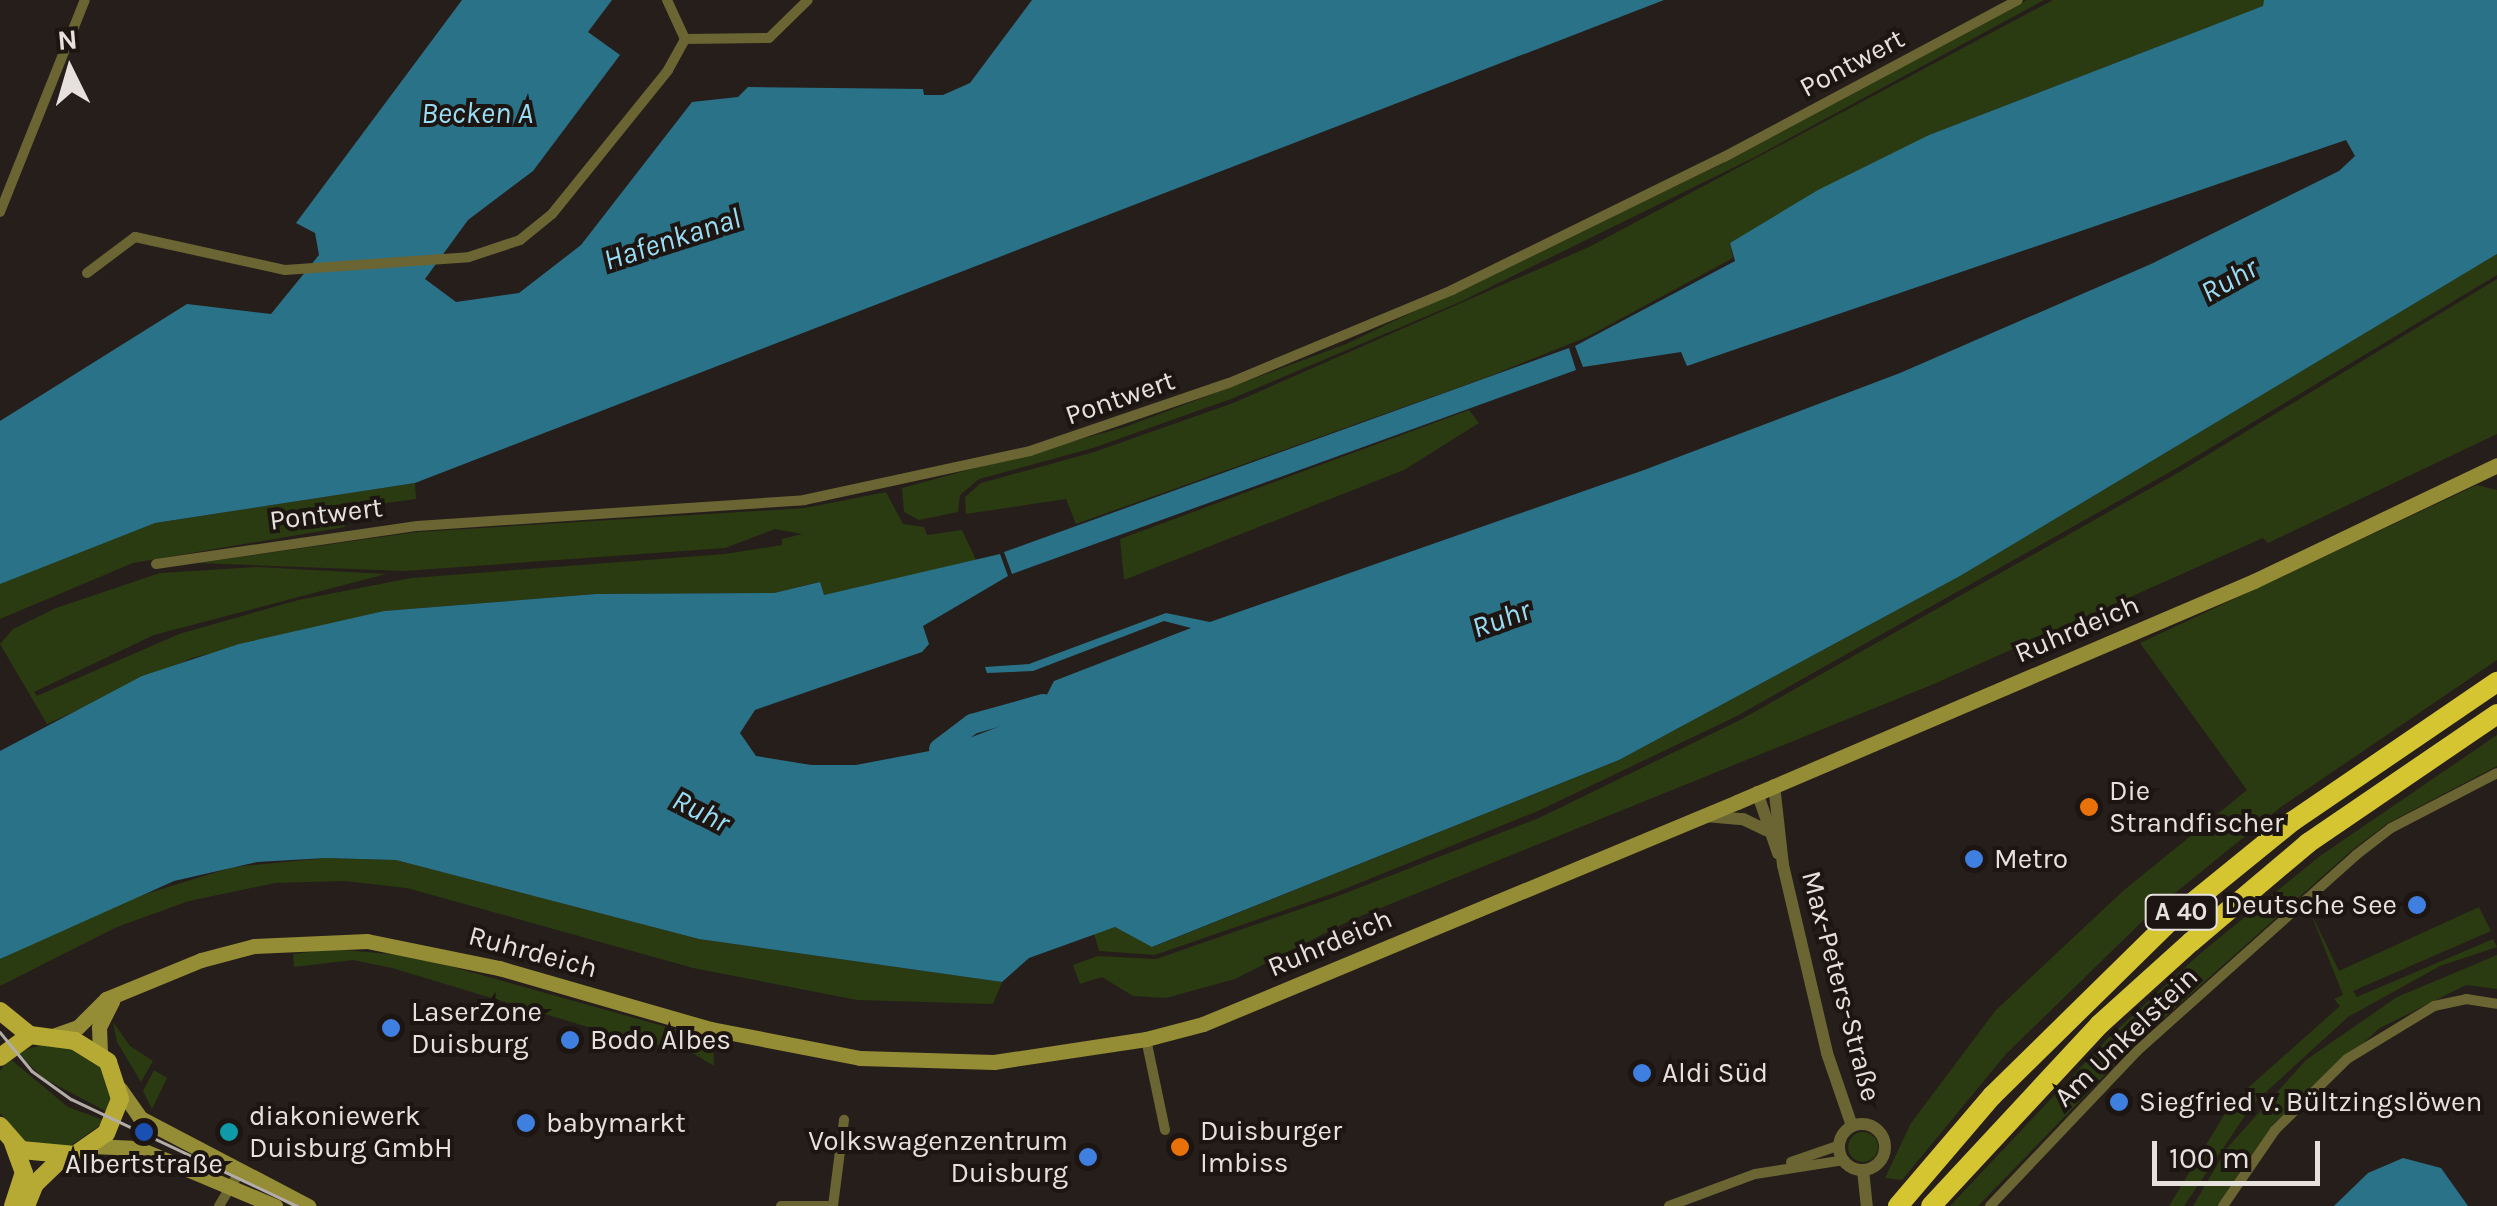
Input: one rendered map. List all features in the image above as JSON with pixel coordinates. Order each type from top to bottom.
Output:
[{"type":"highway","name":"A 40","points":[[1903,1199],[1992,1096],[2171,920],[2293,821],[2497,682]]},
{"type":"highway","name":"A 40","points":[[1931,1206],[2099,1025],[2190,942],[2308,843],[2497,714]]},
{"type":"main road","name":"Ruhrdeich","points":[[55,1035],[78,1027],[118,993],[254,946],[367,941],[500,968],[711,1028],[860,1058],[994,1062],[1146,1040],[1202,1024],[1703,816],[2254,581],[2497,465]]},
{"type":"main road","points":[[118,993],[102,1017],[100,1054],[140,1118],[274,1206]]},
{"type":"main road","points":[[1,1013],[30,1035]]},
{"type":"main road","points":[[0,1057],[30,1035],[55,1035],[100,1054]]},
{"type":"main road","points":[[92,1146],[112,1124],[119,1087]]},
{"type":"main road","points":[[0,1126],[13,1143],[24,1173],[13,1206]]},
{"type":"main road","points":[[13,1143],[38,1156],[62,1158]]},
{"type":"main road","points":[[26,1206],[36,1184],[62,1158],[92,1146],[124,1144],[236,1178],[308,1206]]},
{"type":"street","points":[[0,212],[84,0]]},
{"type":"street","points":[[667,0],[684,39]]},
{"type":"street","points":[[684,39],[769,38],[808,0]]},
{"type":"street","name":"Pontwert","points":[[156,564],[417,526],[804,500],[1030,451],[1229,383],[1452,290],[1740,148],[2018,0]]},
{"type":"street","points":[[87,273],[114,247],[144,237],[285,270],[450,258],[520,240],[552,214],[668,70],[684,39]]},
{"type":"street","name":"Am Unkelstein","points":[[1990,1206],[2136,1051],[2356,855],[2391,828],[2497,773]]},
{"type":"street","name":"Max-Peters-Straße","points":[[1774,785],[1782,859],[1827,1054],[1852,1126]]},
{"type":"street","name":"Max-Peters-Straße","points":[[1757,792],[1766,830],[1782,859]]},
{"type":"street","points":[[1703,816],[1743,819],[1766,830]]},
{"type":"street","points":[[2224,1206],[2275,1130],[2346,1059],[2434,1006],[2466,999],[2497,1004]]},
{"type":"street","points":[[1146,1040],[1165,1130]]},
{"type":"street","points":[[781,1206],[833,1206],[844,1120]]},
{"type":"street","name":"Max-Peters-Straße","points":[[1840,1144],[1852,1126]]},
{"type":"street","name":"Max-Peters-Straße","points":[[1852,1126],[1872,1126],[1885,1144],[1882,1158],[1863,1170],[1867,1206]]},
{"type":"street","points":[[1670,1206],[1840,1144],[1844,1160]]},
{"type":"street","points":[[1776,1168],[1844,1160],[1863,1170]]},
{"type":"street","points":[[219,1206],[236,1178]]},
{"type":"green space","points":[[2027,0],[2044,0],[1757,156],[1460,302],[1231,399],[1093,448],[979,479],[960,495],[958,512],[919,520],[904,512],[902,488],[1125,427],[1346,344],[1713,168]]},
{"type":"green space","points":[[2053,0],[2264,0],[2264,6],[1929,135],[1730,243],[1733,258],[1587,337],[1485,378],[1076,524],[1066,499],[966,514],[965,497],[981,483],[1094,452],[1233,403],[1589,247]]},
{"type":"green space","points":[[2497,254],[2497,275],[2177,468],[1735,717],[1538,811],[1337,892],[1155,955],[1099,951],[1094,934],[1115,927],[1153,947],[1619,760],[1960,576]]},
{"type":"green space","points":[[2497,279],[2497,434],[2268,543],[2263,538],[1934,684],[1351,920],[1235,979],[1166,998],[1133,996],[1102,977],[1080,984],[1073,965],[1098,956],[1156,959],[1338,896],[1539,818],[1740,720],[2181,471]]},
{"type":"green space","points":[[1469,410],[1479,423],[1404,470],[1124,580],[1120,539]]},
{"type":"green space","points":[[415,483],[416,499],[343,509],[345,527],[133,563],[0,619],[0,584],[19,573],[155,523]]},
{"type":"green space","points":[[2477,485],[2497,490],[2497,660],[2281,807],[2153,911],[2006,1054],[1902,1180],[1885,1178],[1911,1123],[1995,1011],[2123,891],[2247,790],[2140,643]]},
{"type":"green space","points":[[886,492],[903,524],[924,527],[927,535],[962,530],[977,562],[824,595],[819,582],[774,593],[596,594],[384,611],[192,658],[47,724],[0,644],[13,629],[56,608],[160,573],[258,567],[386,574],[154,635],[34,692],[37,696],[179,634],[298,600],[411,578],[725,554],[782,545],[782,539],[802,534],[775,529],[725,548],[404,571],[198,563],[417,532],[805,508]]},
{"type":"green space","points":[[2497,735],[2497,766],[2388,823],[2351,851],[2137,1042],[1978,1206],[1950,1206],[2110,1036],[2202,952],[2320,856]]},
{"type":"green space","points":[[326,858],[396,860],[699,939],[1002,982],[993,1004],[857,1000],[693,968],[407,888],[344,881],[275,883],[189,901],[117,927],[0,986],[0,959],[126,900],[233,867]]},
{"type":"green space","points":[[2479,907],[2491,931],[2353,991],[2357,997],[2493,939],[2497,947],[2440,966],[2348,1017],[2253,1104],[2184,1206],[2169,1206],[2232,1102],[2340,1006],[2334,999],[2343,995],[2309,909],[2339,971]]},
{"type":"green space","points":[[332,949],[414,956],[713,1040],[714,1066],[684,1048],[641,1043],[392,968],[353,960],[294,967],[293,954]]},
{"type":"green space","points":[[2497,955],[2497,989],[2466,985],[2380,1028],[2272,1125],[2217,1206],[2193,1206],[2227,1148],[2306,1060],[2397,997]]},
{"type":"green space","points":[[113,1022],[130,1046],[153,1061],[141,1082],[117,1042]]},
{"type":"green space","points":[[52,1042],[93,1056],[112,1085],[109,1113],[43,1078],[17,1052]]},
{"type":"green space","points":[[9,1058],[68,1107],[106,1121],[66,1149],[28,1144],[0,1113],[0,1071]]},
{"type":"green space","points":[[154,1070],[167,1078],[152,1109],[143,1091]]},
{"type":"green space","points":[[1863,1132],[1874,1136],[1878,1147],[1874,1158],[1863,1162],[1852,1158],[1848,1147],[1852,1136]]},
{"type":"water","points":[[462,0],[612,0],[588,32],[620,55],[533,171],[468,220],[425,279],[456,302],[519,293],[581,245],[692,102],[738,97],[748,87],[923,89],[924,95],[943,95],[970,83],[1032,0],[1664,0],[415,483],[155,523],[0,584],[0,421],[187,304],[271,314],[319,255],[315,233],[296,223]]},
{"type":"water","name":"Ruhr","points":[[2264,0],[2497,0],[2497,254],[1960,576],[1619,760],[1152,947],[1115,927],[1029,958],[1002,982],[699,939],[396,860],[326,858],[257,862],[174,881],[0,959],[0,751],[142,676],[239,644],[384,611],[596,594],[774,593],[820,582],[824,595],[1000,554],[1008,576],[923,626],[929,644],[922,652],[755,710],[740,733],[756,756],[811,765],[856,765],[940,749],[1038,712],[1054,681],[1191,628],[1164,621],[1033,671],[987,673],[985,667],[1029,664],[1166,613],[1210,622],[1644,470],[1900,373],[2151,264],[2339,171],[2355,156],[2346,140],[1687,366],[1681,352],[1583,367],[1575,346],[1735,261],[1730,243],[1818,190],[1929,135],[2263,6]]},
{"type":"water","points":[[1569,348],[1576,370],[1012,574],[1004,552]]},
{"type":"water","points":[[2403,1158],[2441,1168],[2468,1206],[2334,1206],[2368,1173]]},
{"type":"waterway","points":[[939,749],[972,724],[1043,704]]},
{"type":"tram line","points":[[0,1032],[32,1071],[71,1099],[297,1206]]},
{"type":"place","name":"Die Strandfischer","points":[[2089,807]]},
{"type":"place","name":"Metro","points":[[1974,859]]},
{"type":"place","name":"Deutsche See","points":[[2417,905]]},
{"type":"place","name":"LaserZone Duisburg","points":[[391,1028]]},
{"type":"place","name":"Bodo Albes","points":[[570,1040]]},
{"type":"place","name":"Aldi Süd","points":[[1642,1073]]},
{"type":"place","name":"Siegfried v. Bültzingslöwen","points":[[2119,1102]]},
{"type":"place","name":"babymarkt","points":[[526,1123]]},
{"type":"place","name":"Albertstraße","points":[[144,1132]]},
{"type":"place","name":"diakoniewerk Duisburg GmbH","points":[[229,1132]]},
{"type":"place","name":"Duisburger Imbiss","points":[[1180,1147]]},
{"type":"place","name":"Volkswagenzentrum Duisburg","points":[[1088,1157]]},
{"type":"water label","name":"Becken A","points":[[477,113]]},
{"type":"water label","name":"Hafenkanal","points":[[672,239]]}]
